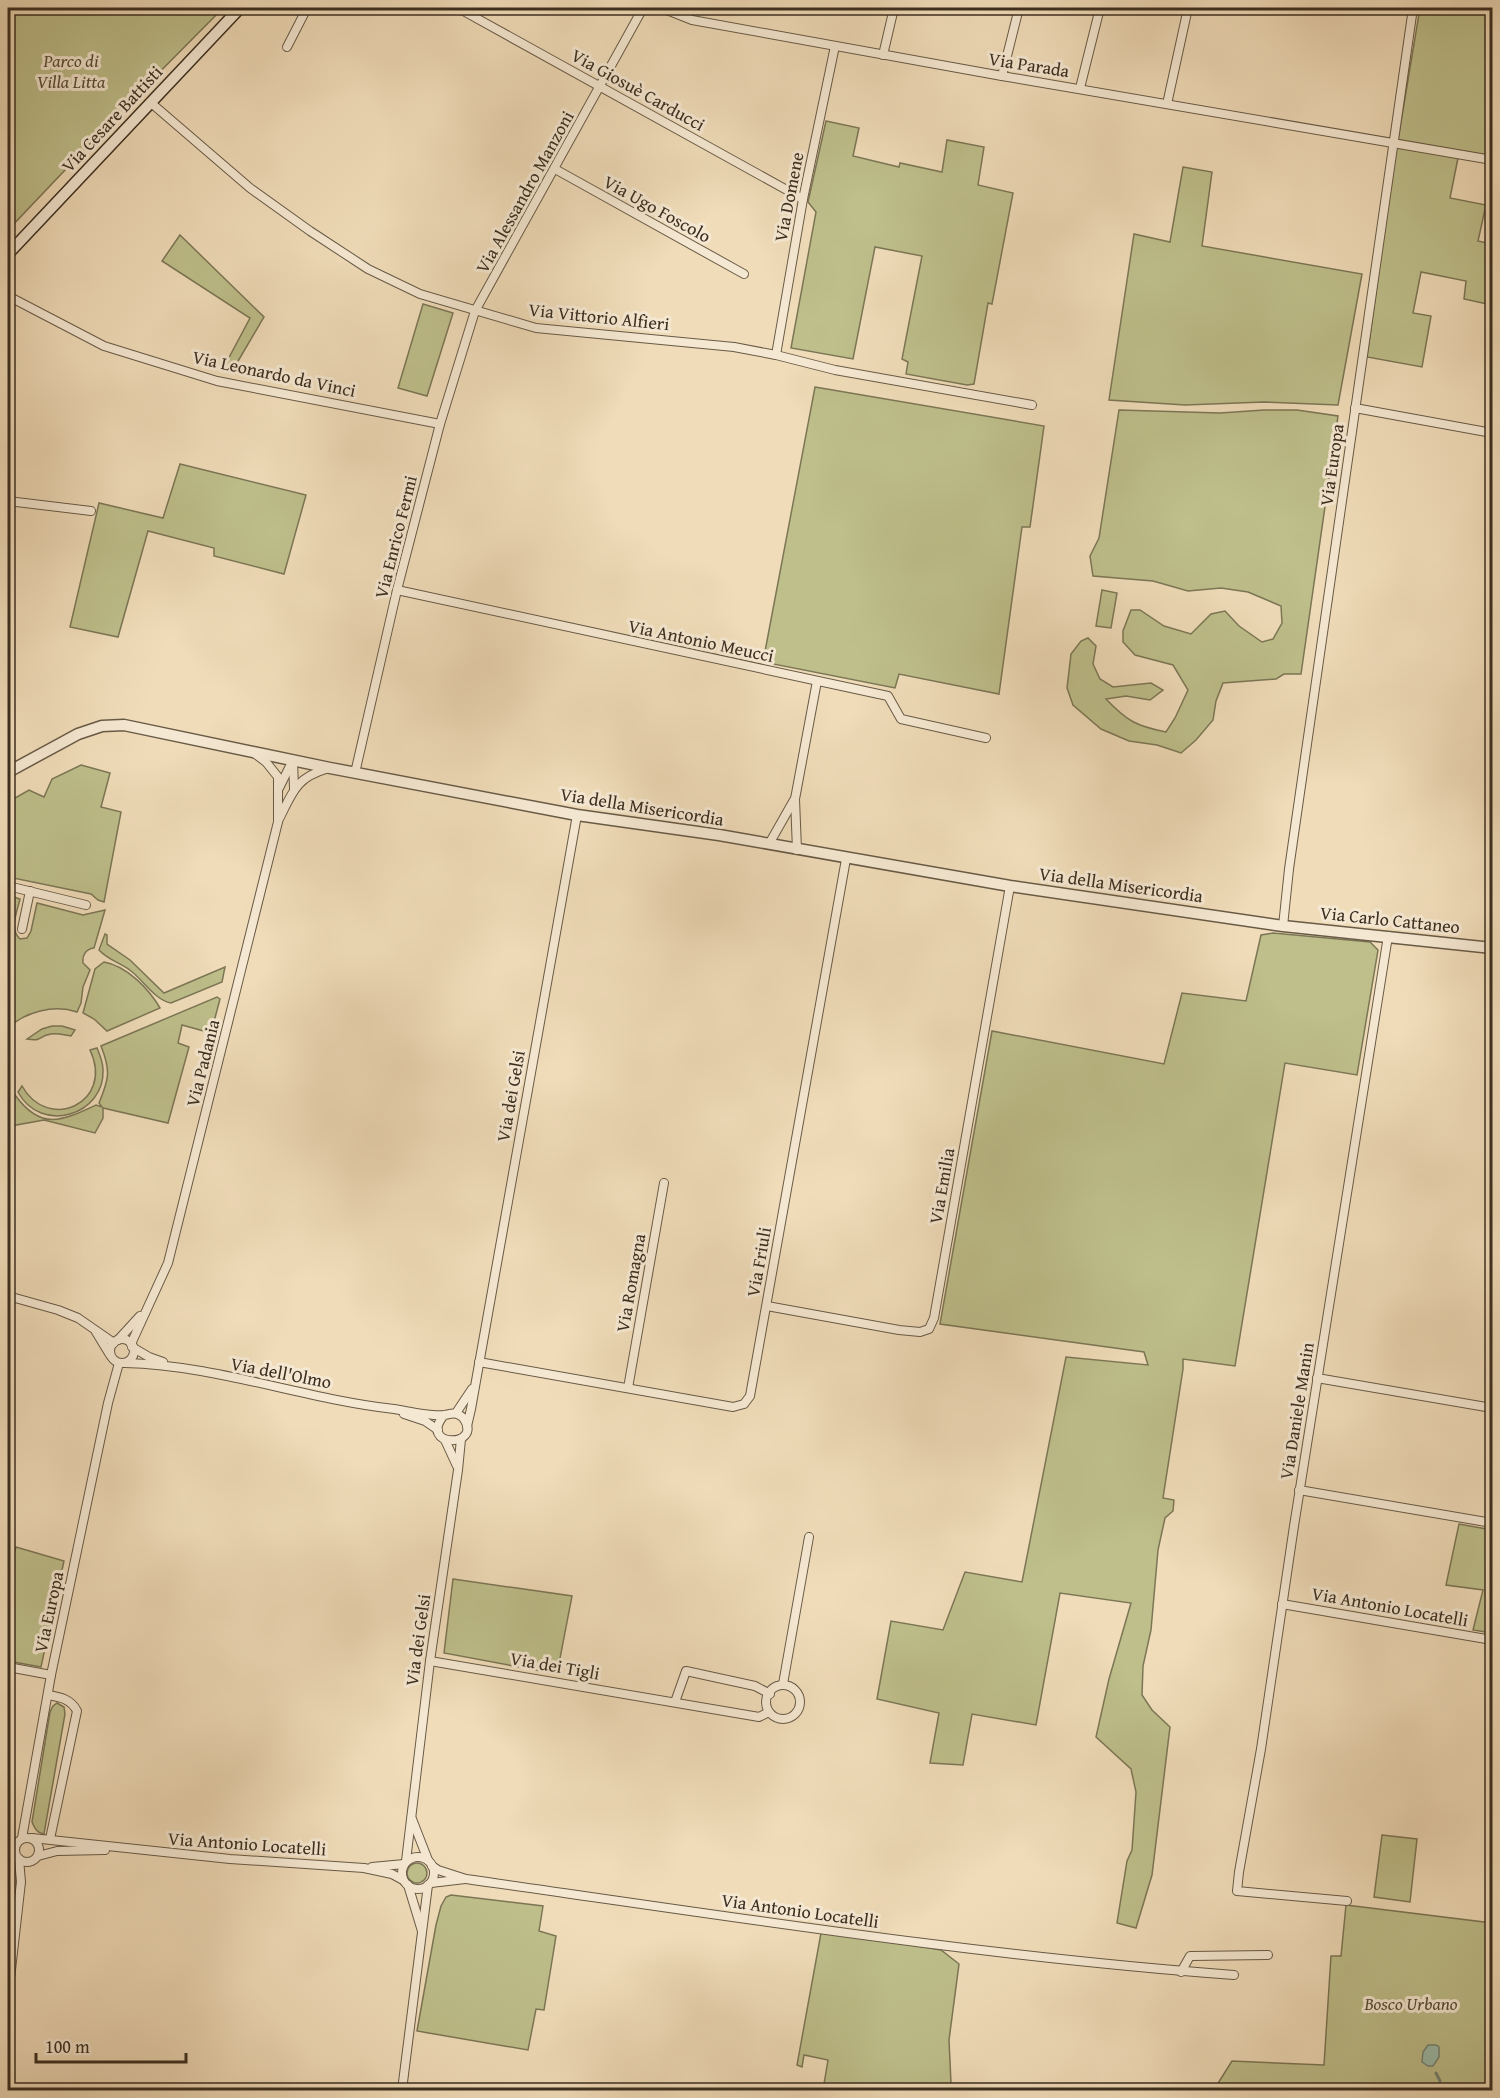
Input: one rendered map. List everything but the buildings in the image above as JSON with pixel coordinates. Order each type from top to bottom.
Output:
[{"type":"street","name":"Via Cesare Battisti","points":[[8,254],[240,8]]},
{"type":"street","points":[[287,47],[307,8]]},
{"type":"street","name":"Via Giosuè Carducci","points":[[458,8],[803,200]]},
{"type":"street","name":"Via Alessandro Manzoni","points":[[476,311],[643,8]]},
{"type":"street","name":"Via Parada","points":[[662,8],[692,20],[883,55],[1492,160]]},
{"type":"street","points":[[883,55],[894,8]]},
{"type":"street","points":[[1002,76],[1019,8]]},
{"type":"street","points":[[1080,88],[1100,8]]},
{"type":"street","points":[[1167,104],[1188,8]]},
{"type":"street","name":"Via Europa","points":[[1283,926],[1289,869],[1413,8]]},
{"type":"street","name":"Via Domene","points":[[776,355],[803,200],[835,46]]},
{"type":"street","name":"Via Vittorio Alfieri","points":[[150,102],[250,188],[310,231],[368,269],[420,294],[536,328],[734,347],[835,370],[1032,405]]},
{"type":"street","name":"Via Ugo Foscolo","points":[[555,169],[744,274]]},
{"type":"street","name":"Via Leonardo da Vinci","points":[[8,296],[104,346],[217,381],[440,424]]},
{"type":"street","name":"Via Enrico Fermi","points":[[355,773],[440,424],[476,311]]},
{"type":"street","points":[[1355,408],[1492,433]]},
{"type":"street","points":[[8,501],[91,511]]},
{"type":"street","name":"Via Antonio Meucci","points":[[398,590],[888,696],[901,719],[986,738]]},
{"type":"street","points":[[797,850],[795,799],[817,681]]},
{"type":"street","name":"Via della Misericordia","points":[[8,772],[78,734],[102,726],[135,726],[330,768],[577,815],[769,844],[1010,886],[1283,926]]},
{"type":"street","name":"Via Padania","points":[[250,750],[266,762],[278,777],[278,822]]},
{"type":"street","name":"Via Padania","points":[[278,790],[293,759]]},
{"type":"street","name":"Via Padania","points":[[293,759],[294,791]]},
{"type":"street","name":"Via Padania","points":[[132,1345],[168,1263],[278,822],[298,783],[312,773],[330,768]]},
{"type":"street","points":[[769,844],[795,799]]},
{"type":"street","name":"Via dei Gelsi","points":[[467,1426],[577,815]]},
{"type":"street","name":"Via Friuli","points":[[479,1362],[733,1407],[744,1404],[750,1396],[846,859]]},
{"type":"street","points":[[8,886],[86,905]]},
{"type":"street","name":"Via Emilia","points":[[767,1306],[899,1330],[920,1332],[929,1329],[934,1318],[1010,886]]},
{"type":"street","points":[[22,929],[30,891]]},
{"type":"street","name":"Via Carlo Cattaneo","points":[[1283,926],[1492,948]]},
{"type":"street","name":"Via Daniele Manin","points":[[1347,1901],[1237,1891],[1388,936]]},
{"type":"street","name":"Via Romagna","points":[[628,1388],[664,1183]]},
{"type":"street","points":[[8,1296],[58,1310],[78,1318],[116,1341],[125,1340],[132,1345],[131,1358],[117,1360]]},
{"type":"street","name":"Via Padania","points":[[116,1341],[147,1308]]},
{"type":"street","points":[[93,1328],[117,1360]]},
{"type":"street","points":[[116,1341],[110,1348],[117,1360]]},
{"type":"street","name":"Via dell'Olmo","points":[[132,1345],[148,1357],[170,1365]]},
{"type":"street","name":"Via Europa","points":[[20,1839],[51,1675],[117,1360]]},
{"type":"street","name":"Via dell'Olmo","points":[[117,1360],[170,1365],[386,1408],[444,1415]]},
{"type":"street","points":[[1317,1378],[1492,1408]]},
{"type":"street","points":[[458,1470],[438,1430],[439,1422],[444,1415],[456,1413],[476,1383]]},
{"type":"street","name":"Via dell'Olmo","points":[[386,1408],[425,1420],[438,1430]]},
{"type":"street","points":[[445,1440],[453,1442],[461,1440],[465,1434],[467,1426],[461,1416],[456,1413]]},
{"type":"street","name":"Via dei Gelsi","points":[[405,1863],[430,1660],[461,1440]]},
{"type":"street","points":[[1299,1490],[1492,1523]]},
{"type":"street","points":[[769,1712],[767,1703],[773,1688],[783,1684],[809,1537]]},
{"type":"street","name":"Via Antonio Locatelli","points":[[1282,1604],[1492,1640]]},
{"type":"street","name":"Via dei Tigli","points":[[430,1660],[759,1717],[769,1712],[778,1719],[785,1720],[795,1715],[801,1706],[800,1697],[783,1684]]},
{"type":"street","points":[[8,1667],[51,1675]]},
{"type":"street","points":[[675,1702],[686,1671],[755,1686],[770,1694]]},
{"type":"street","points":[[48,1695],[64,1698],[74,1705],[77,1711],[50,1839]]},
{"type":"street","points":[[402,2091],[429,1884],[434,1875],[410,1815]]},
{"type":"street","points":[[54,1824],[55,1832],[70,1842]]},
{"type":"street","points":[[8,1842],[32,1838],[39,1846],[35,1859],[26,1868],[21,1882],[8,1996]]},
{"type":"street","name":"Via Antonio Locatelli","points":[[32,1838],[127,1849],[364,1868]]},
{"type":"street","points":[[20,1839],[15,1848],[21,1882]]},
{"type":"street","name":"Via Antonio Locatelli","points":[[35,1859],[57,1851],[127,1849]]},
{"type":"street","points":[[8,1852],[18,1858],[35,1859]]},
{"type":"street","points":[[364,1868],[405,1863],[414,1857],[430,1863]]},
{"type":"street","points":[[405,1863],[402,1874],[423,1932]]},
{"type":"street","name":"Via Antonio Locatelli","points":[[430,1863],[438,1870],[466,1879],[930,1944],[1130,1967],[1234,1976]]},
{"type":"street","points":[[364,1868],[392,1874],[414,1889],[429,1884]]},
{"type":"street","name":"Via Antonio Locatelli","points":[[429,1884],[466,1879]]},
{"type":"street","points":[[1181,1971],[1190,1956],[1268,1955]]},
{"type":"green space","name":"Parco di Villa Litta","points":[[8,8],[223,8],[8,230]]},
{"type":"green space","points":[[1420,8],[1492,8],[1492,156],[1398,140]]},
{"type":"green space","points":[[826,121],[859,128],[853,156],[899,167],[900,163],[942,172],[947,140],[984,147],[978,185],[1013,193],[992,304],[988,303],[974,384],[967,385],[906,374],[908,362],[902,359],[922,256],[875,247],[853,359],[791,348],[816,212],[808,202]]},
{"type":"green space","points":[[1396,147],[1458,158],[1450,198],[1486,205],[1478,241],[1492,244],[1492,305],[1464,299],[1466,281],[1421,272],[1413,313],[1431,316],[1422,367],[1367,357]]},
{"type":"green space","points":[[1183,167],[1212,172],[1202,246],[1362,274],[1338,405],[1264,402],[1185,405],[1109,400],[1134,234],[1170,242]]},
{"type":"green space","points":[[180,235],[264,317],[234,368],[225,365],[250,318],[162,261]]},
{"type":"green space","points":[[423,304],[453,313],[427,396],[398,388]]},
{"type":"green space","points":[[815,387],[1044,426],[1030,527],[1022,527],[999,694],[899,674],[895,688],[763,662]]},
{"type":"green space","points":[[1119,410],[1220,413],[1297,410],[1338,416],[1301,674],[1284,674],[1276,679],[1223,683],[1216,701],[1213,720],[1181,753],[1157,745],[1129,741],[1101,729],[1073,705],[1067,688],[1071,654],[1081,641],[1088,638],[1096,646],[1093,664],[1100,679],[1113,687],[1151,683],[1163,690],[1150,700],[1126,696],[1106,699],[1133,722],[1166,732],[1188,690],[1173,665],[1135,655],[1123,642],[1123,631],[1131,610],[1140,610],[1164,626],[1191,634],[1211,614],[1225,611],[1239,626],[1262,642],[1273,639],[1282,623],[1281,606],[1248,592],[1221,588],[1188,591],[1153,581],[1093,576],[1090,556],[1099,538]]},
{"type":"green space","points":[[180,464],[306,495],[284,574],[214,556],[214,548],[148,531],[118,637],[70,627],[99,503],[163,518]]},
{"type":"green space","points":[[1102,590],[1117,593],[1111,628],[1096,626]]},
{"type":"green space","points":[[81,765],[110,773],[101,807],[121,812],[104,902],[91,894],[8,877],[8,802],[29,790],[44,797],[52,779]]},
{"type":"green space","points":[[8,895],[20,899],[14,925],[20,939],[27,938],[31,931],[37,903],[83,915],[105,910],[94,948],[87,951],[83,957],[83,963],[90,970],[77,1012],[59,1009],[40,1011],[15,1022],[8,1028]]},
{"type":"green space","points":[[1273,933],[1370,942],[1378,950],[1357,1075],[1285,1063],[1235,1366],[1183,1359],[1163,1498],[1174,1500],[1173,1511],[1165,1518],[1158,1550],[1151,1630],[1143,1666],[1142,1695],[1152,1710],[1170,1727],[1152,1875],[1136,1928],[1117,1923],[1127,1861],[1132,1850],[1136,1792],[1131,1769],[1096,1737],[1109,1679],[1131,1603],[1060,1593],[1036,1725],[972,1714],[963,1765],[930,1763],[939,1713],[877,1699],[891,1621],[943,1630],[965,1572],[1022,1582],[1066,1357],[1148,1365],[1144,1352],[940,1324],[992,1031],[1164,1064],[1182,993],[1246,1001],[1261,935]]},
{"type":"green space","points":[[105,934],[107,944],[130,960],[164,993],[225,967],[222,982],[171,1003],[165,1001],[131,971],[99,950]]},
{"type":"green space","points":[[104,962],[129,973],[150,993],[160,1008],[107,1031],[83,1013],[95,969]]},
{"type":"green space","points":[[217,997],[220,999],[211,1033],[182,1025],[178,1043],[189,1047],[168,1123],[103,1108],[103,1118],[95,1133],[44,1120],[11,1126],[8,1141],[8,1111],[15,1095],[34,1114],[52,1120],[73,1115],[96,1105],[102,1107],[99,1103],[108,1075],[101,1046]]},
{"type":"green space","points":[[52,1026],[75,1030],[71,1036],[54,1034],[35,1040],[27,1039],[42,1029]]},
{"type":"green space","points":[[97,1048],[103,1067],[101,1086],[94,1098],[83,1108],[70,1114],[56,1116],[41,1113],[28,1105],[18,1092],[22,1086],[33,1100],[47,1108],[62,1109],[75,1106],[86,1097],[94,1085],[95,1069],[90,1050]]},
{"type":"green space","points":[[1459,1524],[1492,1530],[1492,1633],[1473,1630],[1483,1590],[1446,1585]]},
{"type":"green space","points":[[16,1547],[64,1561],[41,1667],[8,1661],[8,1577]]},
{"type":"green space","points":[[453,1579],[572,1596],[557,1674],[444,1653]]},
{"type":"green space","points":[[57,1703],[64,1707],[65,1714],[44,1834],[36,1830],[32,1822],[50,1712]]},
{"type":"green space","points":[[1382,1835],[1417,1839],[1410,1902],[1374,1897]]},
{"type":"green space","points":[[417,1863],[424,1866],[427,1873],[424,1880],[417,1883],[410,1880],[407,1873],[410,1866]]},
{"type":"green space","points":[[451,1895],[543,1906],[539,1931],[556,1936],[544,2010],[536,2009],[528,2050],[417,2031],[436,1925],[441,1906],[446,1897]]},
{"type":"green space","name":"Bosco Urbano","points":[[1346,1905],[1492,1923],[1492,2090],[1209,2090],[1215,2088],[1232,2061],[1324,2065],[1331,1956],[1341,1956]]},
{"type":"green space","points":[[840,1932],[941,1950],[959,1964],[949,2040],[951,2083],[947,2090],[823,2090],[828,2060],[804,2055],[802,2067],[797,2065],[821,1933]]},
{"type":"shaded area","points":[[1428,2045],[1439,2047],[1439,2057],[1433,2066],[1422,2062],[1423,2052]]},
{"type":"waterway","points":[[1436,2073],[1440,2081],[1440,2090]]}]
